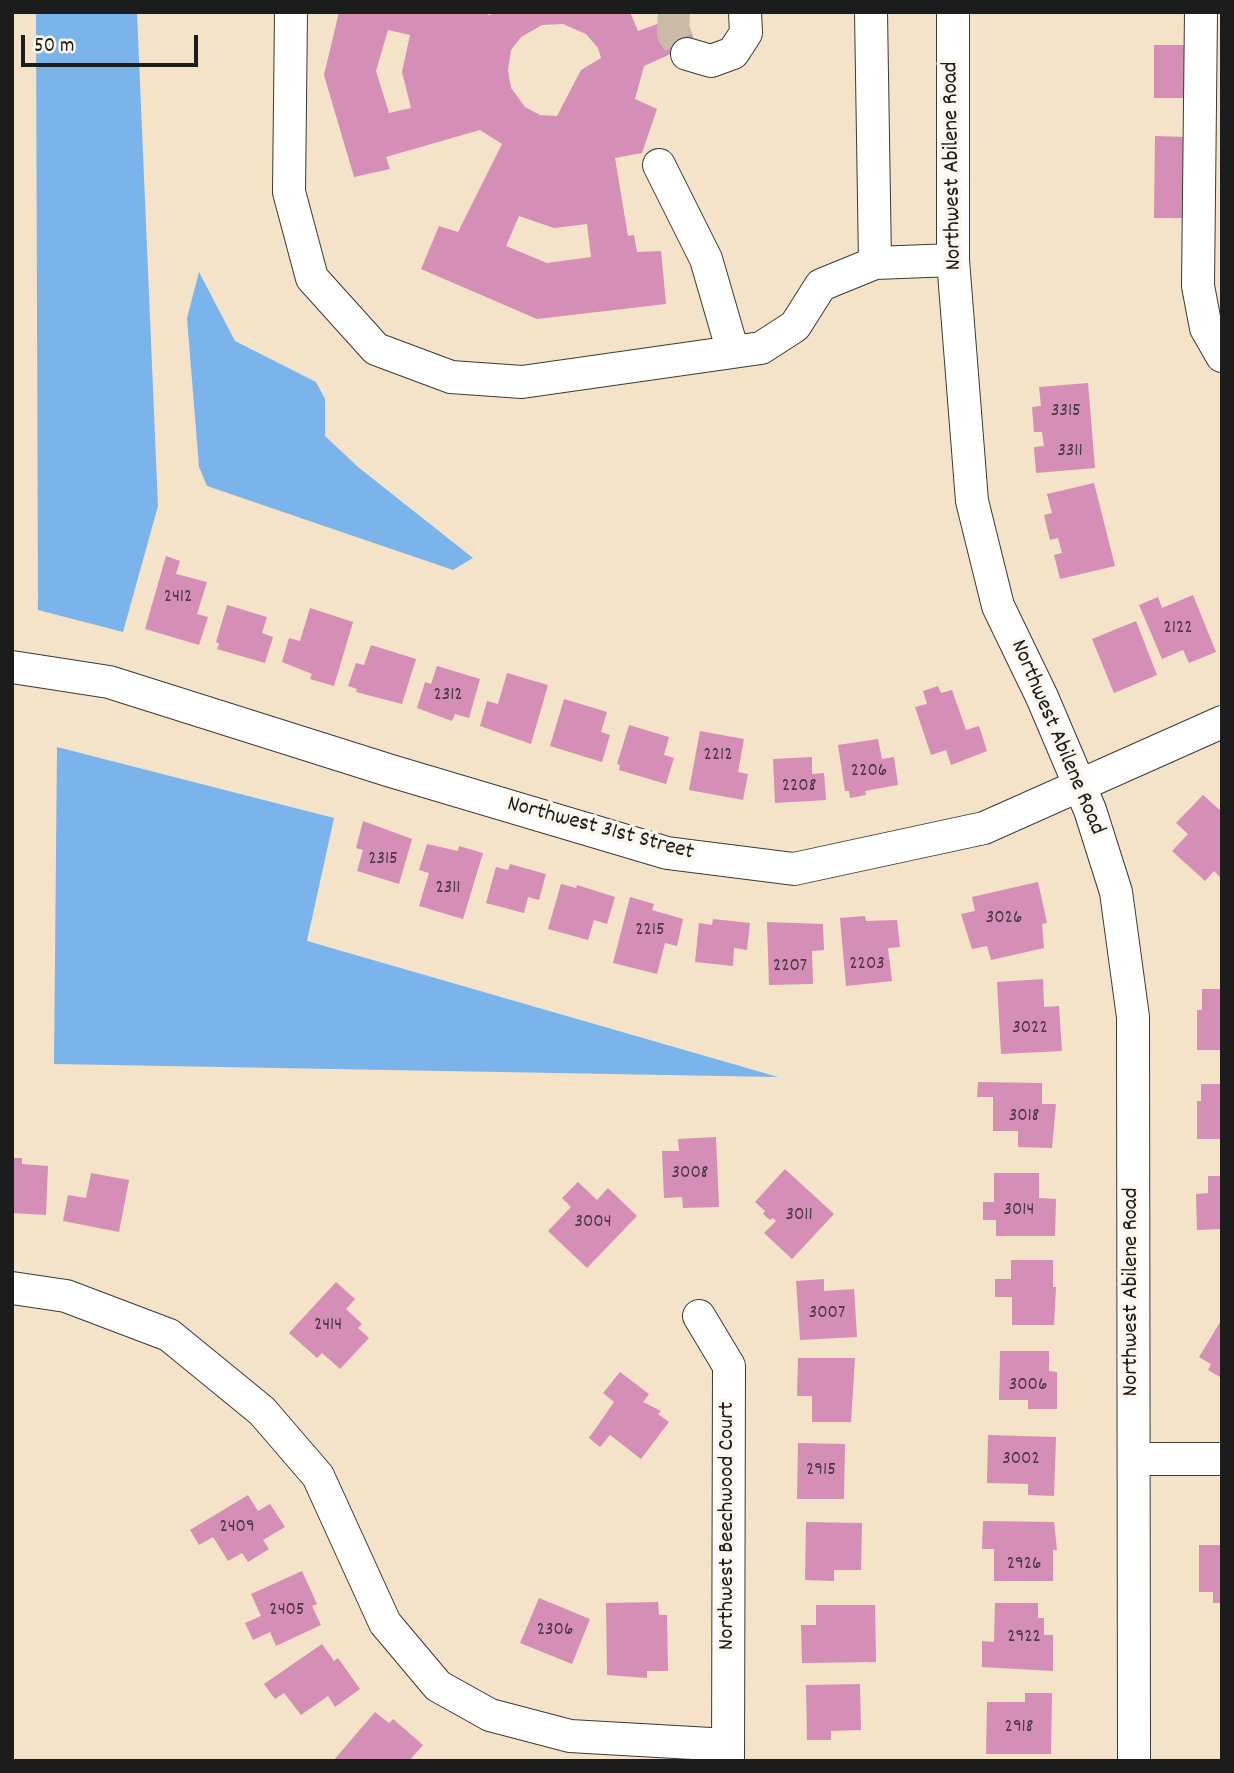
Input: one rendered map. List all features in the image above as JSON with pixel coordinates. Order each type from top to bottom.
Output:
[{"type":"street","points":[[291,12],[289,192],[312,278],[376,349],[451,377],[522,382],[761,348],[794,326],[821,285],[875,263],[953,260]]},
{"type":"street","points":[[687,54],[710,61],[733,53],[746,33],[745,12]]},
{"type":"street","points":[[872,12],[875,263]]},
{"type":"street","name":"Northwest Abilene Road","points":[[953,12],[953,260],[972,501],[998,606],[1080,783],[1116,892],[1133,1017],[1134,1761]]},
{"type":"street","points":[[1202,12],[1199,286],[1206,328],[1222,356]]},
{"type":"street","points":[[659,165],[706,259],[733,352]]},
{"type":"street","name":"Northwest 31st Street","points":[[12,667],[109,682],[391,771],[667,853],[794,869],[984,828],[1222,722]]},
{"type":"street","points":[[12,1288],[66,1296],[169,1335],[262,1411],[318,1476],[385,1623],[438,1686],[490,1715],[570,1736],[728,1753]]},
{"type":"street","name":"Northwest Beechwood Court","points":[[699,1316],[729,1366],[728,1753]]},
{"type":"street","points":[[1134,1459],[1222,1460]]},
{"type":"water","points":[[36,12],[137,12],[158,506],[123,632],[38,610]]},
{"type":"water","points":[[199,272],[235,341],[316,382],[325,399],[325,436],[358,467],[473,558],[453,570],[207,486],[199,467],[187,318]]},
{"type":"water","points":[[57,747],[334,818],[307,941],[778,1077],[54,1064]]},
{"type":"building","points":[[339,12],[479,12],[490,15],[492,12],[630,12],[638,31],[685,14],[695,43],[644,66],[635,99],[657,109],[642,153],[615,158],[628,236],[634,235],[637,252],[661,251],[666,304],[537,319],[421,269],[439,226],[458,232],[502,144],[480,130],[386,157],[390,169],[354,177],[324,75]],"holes":[[[563,24],[586,34],[598,48],[601,58],[581,70],[557,116],[540,115],[525,107],[511,88],[508,70],[511,50],[521,37],[542,25]],[[388,30],[410,35],[402,72],[411,108],[389,113],[376,71]],[[519,216],[554,228],[587,224],[591,257],[547,263],[506,246]]]},
{"type":"building","points":[[1154,45],[1184,45],[1184,98],[1154,98]]},
{"type":"building","points":[[1155,136],[1184,137],[1182,218],[1154,218]]},
{"type":"building","points":[[1088,383],[1095,468],[1036,473],[1034,447],[1044,446],[1042,432],[1034,432],[1032,407],[1041,406],[1039,387]]},
{"type":"building","points":[[1094,483],[1115,566],[1060,579],[1054,555],[1062,553],[1058,538],[1050,540],[1044,515],[1052,513],[1047,494]]},
{"type":"building","points":[[166,556],[180,561],[176,574],[207,582],[197,614],[208,617],[199,645],[145,629]]},
{"type":"building","points":[[1193,595],[1216,652],[1189,663],[1183,650],[1162,659],[1139,605],[1158,597],[1162,608]]},
{"type":"building","points":[[227,605],[267,617],[262,633],[273,637],[265,663],[217,649],[219,644],[216,642]]},
{"type":"building","points":[[310,608],[353,622],[334,686],[310,679],[312,674],[282,662],[289,638],[300,641]]},
{"type":"building","points":[[1136,621],[1157,675],[1114,693],[1092,639]]},
{"type":"building","points":[[371,645],[416,659],[402,704],[356,692],[357,689],[348,686],[356,663],[364,665]]},
{"type":"building","points":[[437,666],[480,679],[469,718],[455,714],[452,721],[417,708],[425,682],[431,684]]},
{"type":"building","points":[[507,673],[548,685],[531,744],[480,726],[487,701],[498,704]]},
{"type":"building","points":[[938,686],[941,693],[952,690],[966,730],[979,726],[987,751],[951,765],[946,750],[931,755],[915,707],[927,704],[923,691]]},
{"type":"building","points":[[564,699],[607,712],[601,732],[610,735],[602,762],[550,746]]},
{"type":"building","points":[[629,725],[669,737],[664,755],[674,758],[666,784],[619,770],[620,765],[617,764]]},
{"type":"building","points":[[700,731],[744,739],[738,772],[748,774],[743,800],[689,790]]},
{"type":"building","points":[[878,739],[882,759],[894,757],[898,785],[865,791],[866,795],[850,798],[849,791],[845,791],[838,745]]},
{"type":"building","points":[[812,757],[812,774],[824,773],[826,800],[775,803],[773,759]]},
{"type":"building","points":[[1203,795],[1222,812],[1222,879],[1214,871],[1205,881],[1172,851],[1188,834],[1176,823]]},
{"type":"building","points":[[363,821],[412,839],[399,884],[357,871],[363,850],[356,848]]},
{"type":"building","points":[[427,844],[458,851],[459,846],[483,853],[463,919],[419,906],[429,873],[419,870]]},
{"type":"building","points":[[510,864],[546,874],[539,900],[528,897],[524,913],[486,903],[496,867],[508,870]]},
{"type":"building","points":[[1038,882],[1047,923],[1042,924],[1044,948],[991,960],[987,946],[972,949],[961,914],[975,911],[972,897]]},
{"type":"building","points":[[561,884],[576,888],[577,885],[615,897],[607,924],[594,920],[588,940],[548,929]]},
{"type":"building","points":[[630,897],[654,904],[652,910],[683,919],[677,946],[665,943],[657,974],[613,963]]},
{"type":"building","points":[[865,916],[866,921],[897,920],[900,947],[888,948],[892,981],[846,986],[840,918]]},
{"type":"building","points":[[713,919],[750,923],[747,950],[734,948],[733,966],[695,962],[699,923],[712,925]]},
{"type":"building","points":[[767,922],[823,924],[824,950],[812,951],[813,984],[769,985]]},
{"type":"building","points":[[1043,979],[1044,1007],[1059,1006],[1062,1051],[1001,1054],[997,982]]},
{"type":"building","points":[[1202,989],[1222,989],[1222,1050],[1197,1050],[1197,1010],[1202,1010]]},
{"type":"building","points":[[978,1082],[1042,1083],[1042,1104],[1056,1104],[1052,1148],[1018,1147],[1018,1131],[993,1131],[993,1097],[977,1097]]},
{"type":"building","points":[[1201,1084],[1222,1084],[1222,1139],[1197,1139],[1197,1101],[1201,1101]]},
{"type":"building","points":[[716,1137],[719,1207],[683,1208],[682,1197],[664,1198],[662,1151],[679,1151],[678,1139]]},
{"type":"building","points":[[12,1158],[22,1158],[22,1164],[48,1166],[46,1215],[12,1213]]},
{"type":"building","points":[[785,1169],[834,1214],[792,1259],[764,1233],[776,1221],[763,1214],[765,1211],[755,1202]]},
{"type":"building","points":[[91,1173],[129,1180],[119,1232],[63,1221],[68,1195],[86,1198]]},
{"type":"building","points":[[994,1173],[1039,1173],[1039,1198],[1056,1199],[1055,1236],[996,1236],[996,1220],[983,1220],[983,1202],[994,1202]]},
{"type":"building","points":[[1208,1176],[1222,1176],[1222,1229],[1197,1230],[1196,1194],[1208,1193]]},
{"type":"building","points":[[578,1182],[597,1200],[608,1188],[637,1216],[587,1268],[548,1231],[571,1207],[562,1198]]},
{"type":"building","points":[[1011,1260],[1053,1260],[1053,1287],[1056,1287],[1054,1325],[1012,1325],[1012,1297],[995,1297],[995,1279],[1011,1279]]},
{"type":"building","points":[[824,1279],[824,1291],[854,1289],[857,1337],[800,1340],[796,1281]]},
{"type":"building","points":[[336,1282],[355,1299],[346,1309],[362,1324],[358,1328],[369,1338],[340,1369],[322,1353],[317,1358],[289,1333]]},
{"type":"building","points":[[1222,1319],[1222,1378],[1208,1370],[1211,1364],[1199,1357]]},
{"type":"building","points":[[1000,1351],[1049,1351],[1049,1371],[1057,1372],[1057,1409],[1028,1409],[1028,1400],[999,1400]]},
{"type":"building","points":[[798,1358],[855,1358],[851,1422],[812,1422],[812,1396],[797,1396]]},
{"type":"building","points":[[620,1372],[649,1394],[643,1402],[661,1411],[658,1414],[669,1422],[641,1459],[610,1435],[600,1447],[589,1438],[614,1402],[603,1393]]},
{"type":"building","points":[[988,1435],[1056,1437],[1054,1496],[1028,1495],[1028,1484],[987,1483]]},
{"type":"building","points":[[798,1443],[845,1444],[844,1499],[797,1499]]},
{"type":"building","points":[[248,1495],[258,1511],[270,1504],[285,1527],[263,1540],[269,1549],[248,1562],[242,1553],[228,1561],[213,1537],[199,1545],[190,1530]]},
{"type":"building","points":[[983,1521],[1054,1522],[1057,1550],[1053,1550],[1053,1581],[994,1581],[994,1549],[982,1549]]},
{"type":"building","points":[[806,1522],[862,1523],[861,1570],[834,1570],[834,1581],[805,1580]]},
{"type":"building","points":[[1199,1545],[1222,1545],[1222,1603],[1213,1603],[1213,1592],[1199,1592]]},
{"type":"building","points":[[302,1571],[317,1604],[312,1606],[321,1625],[276,1646],[270,1632],[253,1640],[245,1623],[261,1616],[251,1594]]},
{"type":"building","points":[[539,1598],[590,1619],[572,1664],[520,1643]]},
{"type":"building","points":[[658,1602],[659,1615],[667,1615],[668,1671],[647,1671],[647,1678],[607,1675],[606,1603]]},
{"type":"building","points":[[995,1603],[1038,1603],[1038,1618],[1044,1618],[1044,1635],[1053,1635],[1053,1671],[982,1667],[982,1641],[994,1642]]},
{"type":"building","points":[[816,1605],[875,1605],[876,1662],[802,1663],[801,1625],[816,1625]]},
{"type":"building","points":[[322,1644],[334,1661],[338,1658],[360,1689],[335,1707],[328,1696],[301,1715],[284,1693],[275,1699],[264,1684]]},
{"type":"building","points":[[860,1684],[861,1730],[831,1731],[831,1740],[807,1740],[806,1685]]},
{"type":"building","points":[[1025,1693],[1052,1693],[1051,1754],[986,1754],[987,1702],[1025,1702]]},
{"type":"building","points":[[375,1712],[389,1723],[393,1719],[423,1745],[409,1761],[333,1761]]},
{"type":"tunnel","points":[[674,12],[673,34],[687,54]]}]
